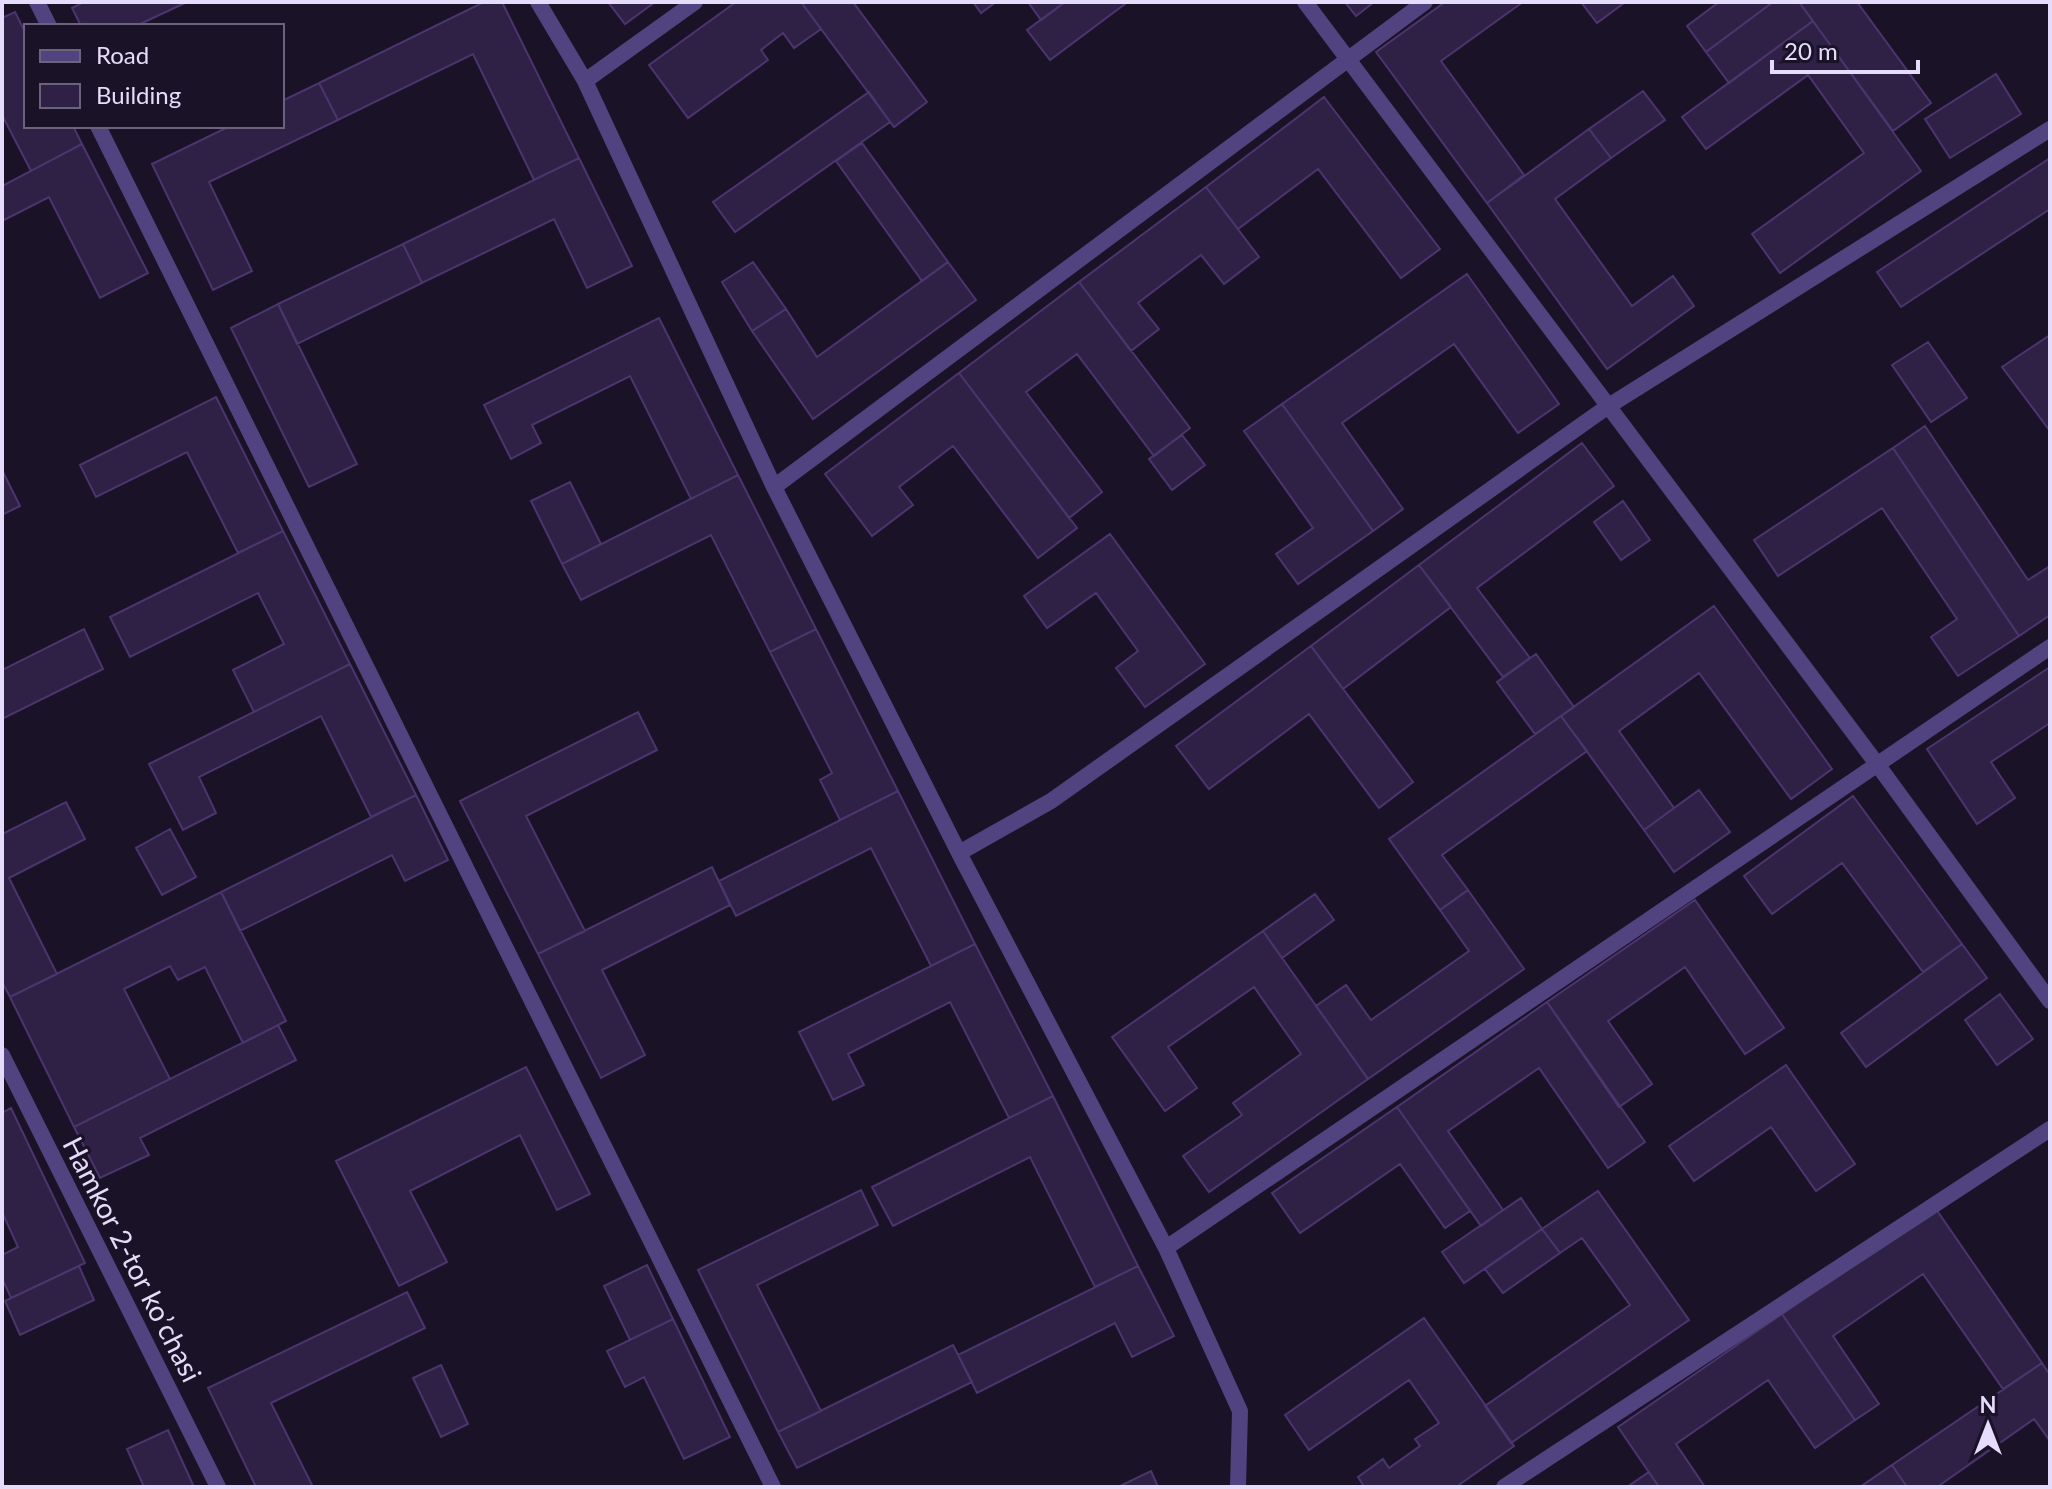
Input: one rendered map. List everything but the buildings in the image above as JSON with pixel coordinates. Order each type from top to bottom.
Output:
[{"type":"street","points":[[37,2],[48,24]]},
{"type":"street","points":[[538,2],[585,81],[774,487],[959,853],[1166,1248],[1240,1411],[1238,1487]]},
{"type":"street","points":[[585,81],[695,2]]},
{"type":"street","points":[[1305,2],[1877,764],[2050,1001]]},
{"type":"street","points":[[774,487],[1425,2]]},
{"type":"street","points":[[99,128],[773,1487]]},
{"type":"street","points":[[959,853],[1051,801],[1607,407],[2050,129]]},
{"type":"street","points":[[1166,1248],[2050,647]]},
{"type":"street","name":"Hamkor 2-tor koʼchasi","points":[[2,1055],[218,1487]]},
{"type":"street","points":[[1504,1487],[2050,1129]]}]
